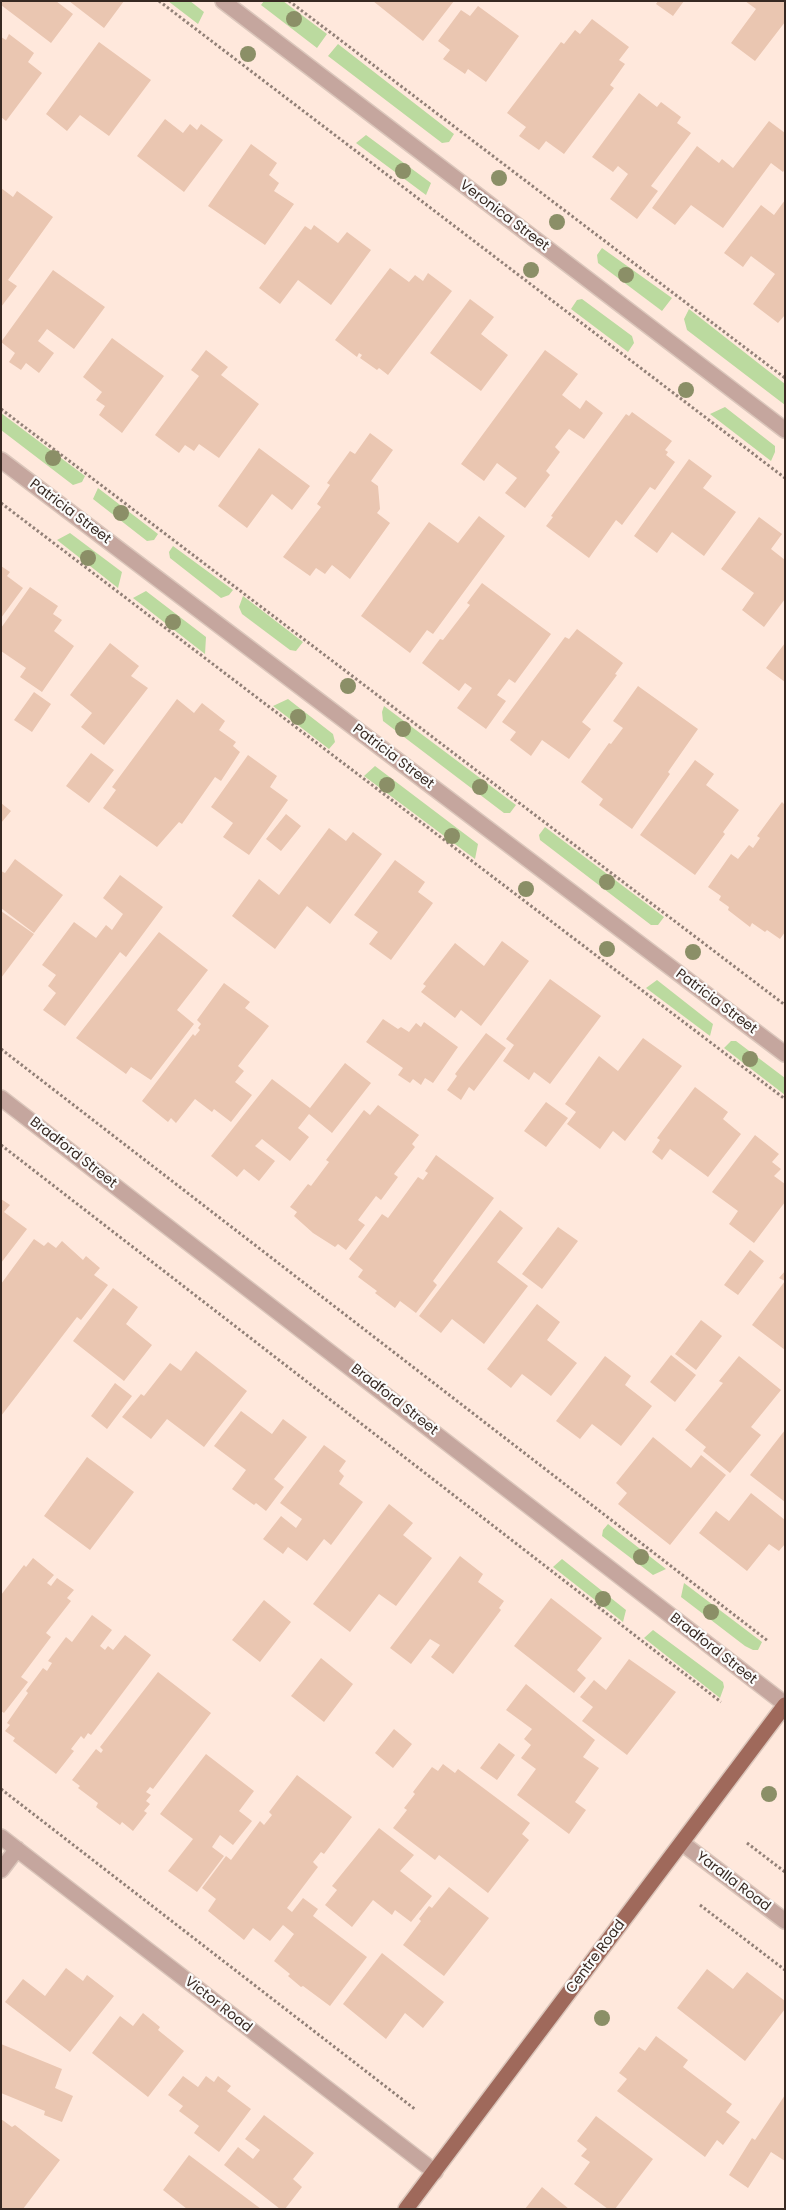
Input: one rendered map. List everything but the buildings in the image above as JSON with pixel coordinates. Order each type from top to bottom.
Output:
[{"type":"main road","name":"Centre Road","points":[[406,2209],[785,1704]]},
{"type":"street","name":"Veronica Street","points":[[223,1],[785,430]]},
{"type":"street","name":"Patricia Street","points":[[1,460],[785,1054]]},
{"type":"street","name":"Bradford Street","points":[[1,1098],[785,1704]]},
{"type":"street","name":"Victor Road","points":[[1,1837],[435,2172]]},
{"type":"street","name":"Yaralla Road","points":[[682,1843],[785,1921]]},
{"type":"street","points":[[1,1870],[17,1849]]},
{"type":"path","points":[[159,1],[785,478]]},
{"type":"path","points":[[289,1],[785,378]]},
{"type":"path","points":[[1,409],[785,1005]]},
{"type":"path","points":[[1,503],[785,1099]]},
{"type":"path","points":[[1,1049],[768,1641]]},
{"type":"path","points":[[1,1145],[722,1702]]},
{"type":"path","points":[[1,1788],[416,2110]]},
{"type":"path","points":[[747,1843],[785,1872]]},
{"type":"path","points":[[700,1905],[785,1970]]},
{"type":"green space","points":[[168,1],[190,1],[204,12],[198,24]]},
{"type":"green space","points":[[264,1],[283,1],[327,34],[317,48],[261,5]]},
{"type":"green space","points":[[338,44],[454,134],[449,142],[442,143],[328,56]]},
{"type":"green space","points":[[366,135],[431,183],[426,195],[356,143]]},
{"type":"green space","points":[[602,248],[672,298],[662,311],[598,263],[597,255]]},
{"type":"green space","points":[[582,299],[632,336],[634,343],[628,352],[571,309],[577,300]]},
{"type":"green space","points":[[689,309],[785,384],[785,405],[687,330],[684,319]]},
{"type":"green space","points":[[725,407],[775,446],[775,452],[771,461],[710,414]]},
{"type":"green space","points":[[1,413],[85,476],[82,482],[73,485],[1,430]]},
{"type":"green space","points":[[98,488],[158,534],[154,540],[147,541],[93,499]]},
{"type":"green space","points":[[70,533],[122,572],[118,588],[57,540]]},
{"type":"green space","points":[[173,546],[233,590],[229,595],[221,598],[170,558],[169,552]]},
{"type":"green space","points":[[146,591],[206,637],[205,654],[133,598]]},
{"type":"green space","points":[[243,596],[303,642],[296,651],[290,650],[242,614],[239,607]]},
{"type":"green space","points":[[288,699],[333,734],[335,742],[329,749],[273,706]]},
{"type":"green space","points":[[384,706],[516,805],[510,813],[504,813],[383,721],[382,712]]},
{"type":"green space","points":[[375,766],[478,844],[475,859],[364,776]]},
{"type":"green space","points":[[545,827],[664,917],[658,925],[651,925],[540,840],[539,835]]},
{"type":"green space","points":[[657,980],[713,1024],[710,1036],[646,988]]},
{"type":"green space","points":[[731,1041],[736,1041],[785,1078],[785,1095],[724,1048]]},
{"type":"green space","points":[[608,1524],[666,1569],[653,1575],[602,1536],[603,1530]]},
{"type":"green space","points":[[562,1559],[626,1610],[623,1622],[553,1567]]},
{"type":"green space","points":[[684,1583],[762,1642],[758,1650],[745,1646],[681,1597]]},
{"type":"green space","points":[[653,1630],[723,1682],[724,1687],[720,1698],[644,1638]]}]
